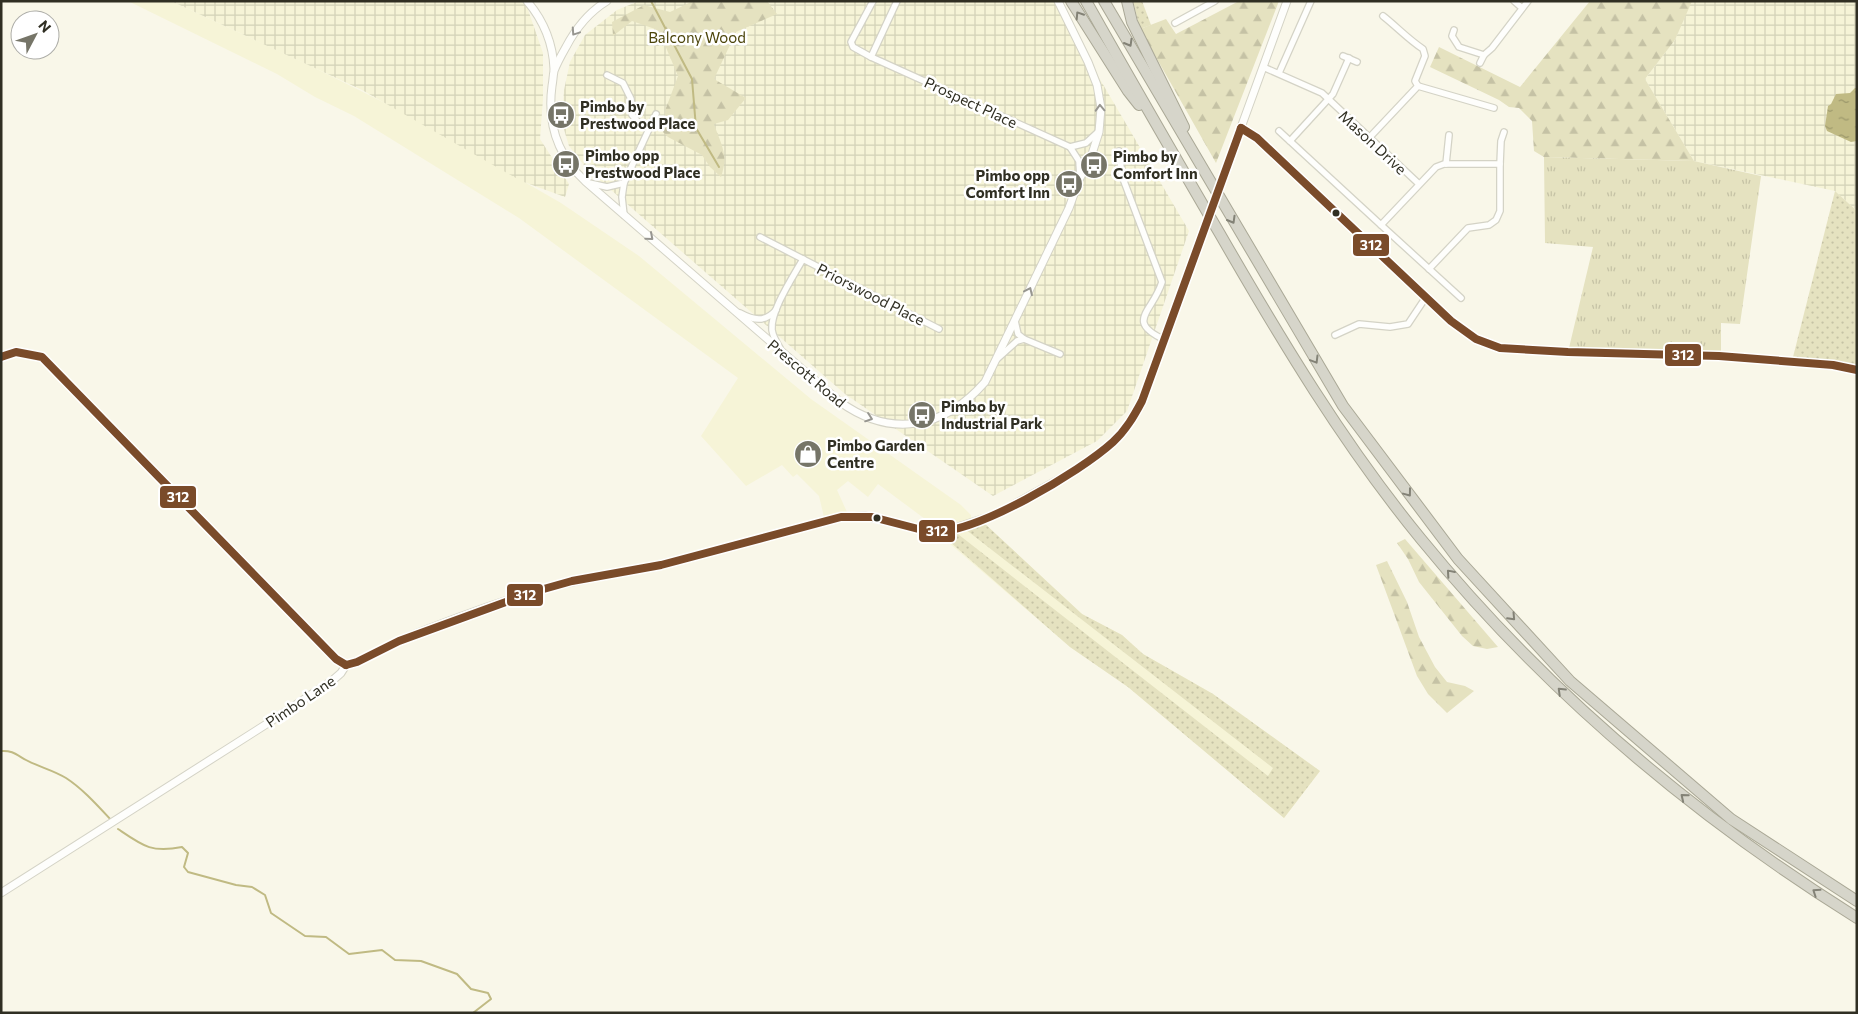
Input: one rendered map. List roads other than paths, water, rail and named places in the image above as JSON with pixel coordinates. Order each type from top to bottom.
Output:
[{"type":"highway","points":[[1070,1],[1128,92],[1157,127]]},
{"type":"highway","points":[[1086,1],[1157,127],[1303,374],[1378,483],[1421,539],[1523,653],[1578,707],[1630,754],[1747,846],[1857,918]]},
{"type":"highway","points":[[1104,1],[1343,406],[1458,559],[1570,681],[1732,819],[1857,902]]},
{"type":"highway","points":[[1127,1],[1132,22],[1178,114],[1199,163]]},
{"type":"street","points":[[527,1],[540,18],[548,34],[553,51],[554,71]]},
{"type":"street","name":"Prescott Road","points":[[607,1],[588,16],[576,29],[554,71],[550,107],[555,137],[576,173],[851,410],[869,418],[901,424],[912,424],[939,418],[972,397],[985,382],[1069,208],[1079,180],[1091,156],[1099,132],[1101,108],[1097,85],[1088,62],[1058,1]]},
{"type":"street","name":"Prospect Place","points":[[873,1],[851,42],[853,47],[1070,147]]},
{"type":"street","points":[[872,57],[897,1]]},
{"type":"street","points":[[1175,23],[1215,1]]},
{"type":"street","name":"Pimbo Lane","points":[[1,893],[276,718],[333,680],[346,665],[357,662],[398,641],[540,590],[590,577],[661,565],[842,517],[865,516],[939,532],[997,514],[1044,488],[1102,452],[1124,430],[1142,401],[1287,1]]},
{"type":"street","points":[[1279,73],[1311,1]]},
{"type":"street","points":[[1514,1],[1522,8]]},
{"type":"street","points":[[1480,63],[1484,55],[1492,48],[1528,1]]},
{"type":"street","points":[[1383,16],[1409,40],[1423,49],[1425,56],[1414,81],[1418,86],[1494,108]]},
{"type":"street","points":[[1454,30],[1452,36],[1459,47],[1484,55]]},
{"type":"street","points":[[1343,56],[1357,62]]},
{"type":"street","points":[[1290,141],[1336,88],[1349,58]]},
{"type":"street","name":"Mason Drive","points":[[1263,67],[1315,88],[1419,184],[1381,225]]},
{"type":"street","points":[[607,75],[623,83],[631,98],[632,115],[638,122],[650,127]]},
{"type":"street","points":[[1369,138],[1418,86]]},
{"type":"street","points":[[624,215],[622,197],[624,182],[656,114]]},
{"type":"street","points":[[1240,128],[1257,138],[1426,297],[1476,339],[1500,348],[1568,352],[1719,356],[1833,365],[1857,370]]},
{"type":"street","points":[[1279,131],[1461,298]]},
{"type":"street","points":[[1079,180],[1079,161],[1070,147],[1086,143],[1099,132]]},
{"type":"street","points":[[1429,269],[1468,228],[1489,225],[1496,220],[1500,211],[1501,141],[1504,132]]},
{"type":"street","points":[[1446,164],[1449,135]]},
{"type":"street","points":[[1119,151],[1122,176],[1162,282],[1160,291],[1144,316],[1144,323],[1151,334],[1165,340]]},
{"type":"street","points":[[1419,184],[1436,167],[1446,164],[1500,164]]},
{"type":"street","points":[[585,181],[607,187],[624,182]]},
{"type":"street","name":"Priorswood Place","points":[[760,237],[939,329]]},
{"type":"street","name":"Priorswood Place","points":[[784,353],[772,332],[772,324],[777,309],[802,259]]},
{"type":"street","points":[[1335,336],[1359,324],[1390,327],[1408,324],[1426,297]]},
{"type":"street","points":[[728,305],[748,317],[761,320],[770,316],[777,309]]},
{"type":"street","points":[[1015,321],[1018,334],[1024,339],[1060,354]]},
{"type":"street","points":[[997,359],[1017,341],[1024,339]]},
{"type":"street","points":[[1,357],[16,352],[42,357],[336,659],[346,665]]},
{"type":"water","points":[[1857,88],[1857,141],[1851,142],[1827,131],[1825,126],[1828,106],[1836,94],[1850,93]]},
{"type":"waterway","points":[[651,1],[692,79],[696,128],[719,167]]},
{"type":"waterway","points":[[1,751],[14,753],[66,778],[84,792],[112,821]]},
{"type":"waterway","points":[[118,829],[148,847],[162,849],[182,847],[188,853],[184,867],[188,872],[236,885],[252,887],[265,895],[271,913],[305,936],[326,937],[349,954],[382,950],[395,960],[421,961],[457,974],[471,989],[488,993],[491,999],[473,1013]]},
{"type":"place","name":"Pimbo by Prestwood Place","points":[[561,115]]},
{"type":"place","name":"Pimbo opp Prestwood Place","points":[[566,164]]},
{"type":"place","name":"Pimbo by Comfort Inn","points":[[1094,165]]},
{"type":"place","name":"Pimbo opp Comfort Inn","points":[[1069,184]]},
{"type":"place","name":"Pimbo by Industrial Park","points":[[922,415]]},
{"type":"place","name":"Pimbo Garden Centre","points":[[808,454]]},
{"type":"park label","name":"Balcony Wood","points":[[697,37]]}]
